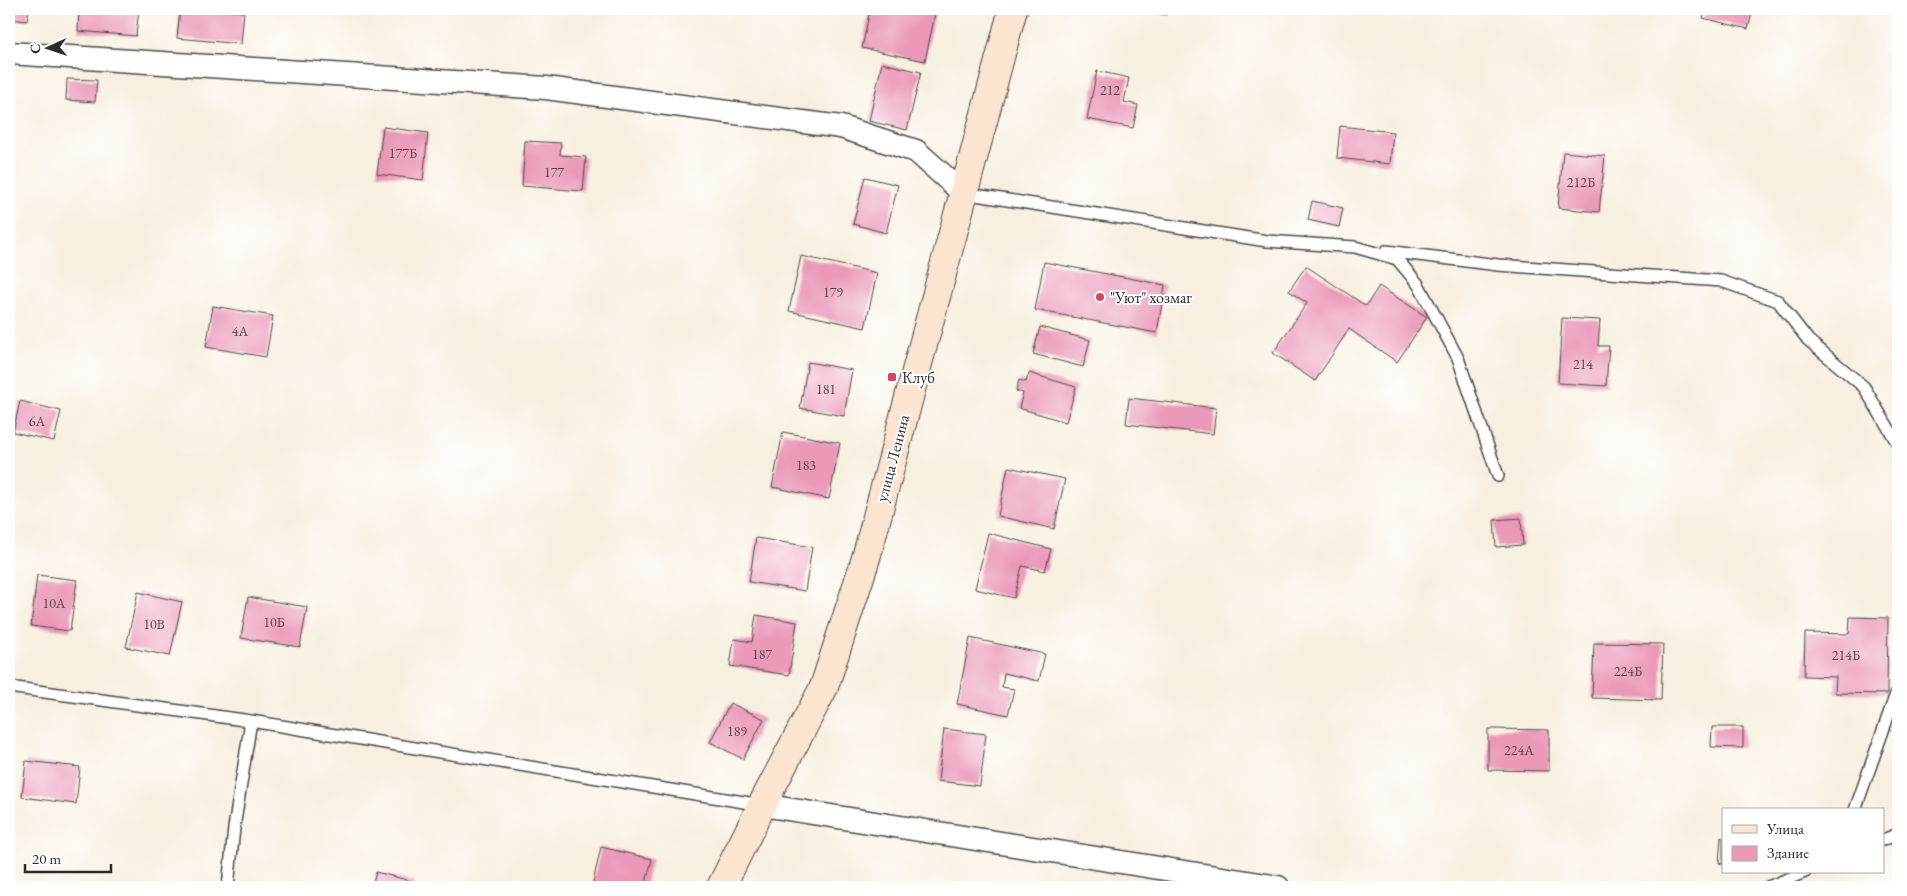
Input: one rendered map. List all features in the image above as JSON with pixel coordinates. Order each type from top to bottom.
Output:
[{"type":"main road","name":"улица Ленина","points":[[721,887],[824,686],[866,558],[1013,9]]},
{"type":"street","points":[[9,53],[546,88],[841,127],[916,151],[963,193]]},
{"type":"street","points":[[762,805],[1278,887]]},
{"type":"lane","points":[[963,193],[1268,241],[1355,247],[1498,265],[1721,281],[1778,301],[1808,340],[1864,387],[1898,444]]},
{"type":"lane","points":[[1355,247],[1397,259],[1418,284],[1458,358],[1498,476]]},
{"type":"lane","points":[[9,687],[251,721],[762,805]]},
{"type":"lane","points":[[1856,808],[1898,688]]},
{"type":"lane","points":[[228,887],[234,828],[251,721]]},
{"type":"lane","points":[[1884,840],[1898,834]]},
{"type":"lane","points":[[1768,887],[1800,874]]},
{"type":"building","points":[[9,9],[29,9],[27,21],[9,19]]},
{"type":"building","points":[[79,9],[139,9],[136,36],[78,31]]},
{"type":"building","points":[[180,9],[244,12],[241,44],[177,38]]},
{"type":"building","points":[[870,9],[936,9],[925,61],[862,48]]},
{"type":"building","points":[[1133,9],[1167,9],[1166,15]]},
{"type":"building","points":[[1705,9],[1753,9],[1748,29],[1703,18]]},
{"type":"building","points":[[882,63],[921,72],[907,130],[869,121]]},
{"type":"building","points":[[1097,71],[1129,78],[1124,102],[1138,105],[1133,128],[1087,119]]},
{"type":"building","points":[[67,79],[97,80],[95,102],[66,100]]},
{"type":"building","points":[[1340,126],[1393,132],[1390,164],[1337,158]]},
{"type":"building","points":[[383,127],[428,133],[423,180],[377,174]]},
{"type":"building","points":[[525,141],[561,143],[560,155],[586,157],[583,191],[522,186]]},
{"type":"building","points":[[1563,152],[1605,156],[1599,212],[1558,208]]},
{"type":"building","points":[[865,177],[898,185],[886,233],[853,224]]},
{"type":"building","points":[[1312,201],[1343,208],[1339,227],[1308,220]]},
{"type":"building","points":[[801,256],[877,273],[865,328],[789,311]]},
{"type":"building","name":"\"Уют\" хозмаг","points":[[1044,262],[1165,285],[1157,333],[1035,310]]},
{"type":"building","points":[[1306,266],[1366,306],[1379,286],[1427,317],[1397,362],[1349,329],[1315,381],[1273,353],[1307,303],[1289,291]]},
{"type":"building","points":[[213,306],[273,316],[266,357],[206,347]]},
{"type":"building","points":[[1562,318],[1600,320],[1598,346],[1609,346],[1606,386],[1558,383]]},
{"type":"building","points":[[1040,327],[1090,340],[1083,367],[1033,354]]},
{"type":"building","points":[[808,362],[852,370],[844,416],[800,408]]},
{"type":"building","points":[[1029,373],[1076,387],[1066,422],[1019,408],[1023,393],[1016,391],[1019,380],[1026,382]]},
{"type":"building","points":[[1129,398],[1216,408],[1213,434],[1126,424]]},
{"type":"building","points":[[20,401],[61,411],[54,441],[13,432]]},
{"type":"building","points":[[783,432],[840,443],[829,499],[772,487]]},
{"type":"building","points":[[1008,467],[1065,479],[1054,529],[998,516]]},
{"type":"building","points":[[1521,518],[1523,545],[1496,547],[1494,520]]},
{"type":"building","points":[[988,533],[1051,549],[1045,571],[1022,566],[1014,598],[975,589]]},
{"type":"building","points":[[756,538],[812,547],[805,591],[749,582]]},
{"type":"building","points":[[37,575],[77,580],[70,631],[31,626]]},
{"type":"building","points":[[138,592],[182,602],[170,656],[126,647]]},
{"type":"building","points":[[248,597],[307,607],[300,647],[241,638]]},
{"type":"building","points":[[756,615],[797,622],[789,675],[730,666],[734,639],[752,642]]},
{"type":"building","points":[[1850,617],[1888,618],[1887,694],[1835,693],[1836,677],[1804,676],[1805,633],[1849,634]]},
{"type":"building","points":[[970,638],[1045,654],[1039,681],[1004,673],[1002,687],[1014,689],[1008,715],[957,704]]},
{"type":"building","points":[[1594,643],[1663,644],[1661,700],[1592,698]]},
{"type":"building","points":[[730,703],[764,719],[743,759],[710,742]]},
{"type":"building","points":[[1712,727],[1743,727],[1743,748],[1711,747]]},
{"type":"building","points":[[944,729],[986,734],[980,786],[938,781]]},
{"type":"building","points":[[1488,729],[1549,730],[1549,771],[1488,770]]},
{"type":"building","points":[[26,761],[80,767],[76,804],[22,797]]},
{"type":"building","points":[[1721,837],[1722,864],[1719,863]]},
{"type":"building","points":[[601,847],[652,859],[645,887],[592,887]]},
{"type":"building","points":[[376,872],[415,882],[414,887],[372,887]]},
{"type":"place","name":"\"Уют\" хозмаг","points":[[1100,297]]},
{"type":"place","name":"Клуб","points":[[892,377]]}]
